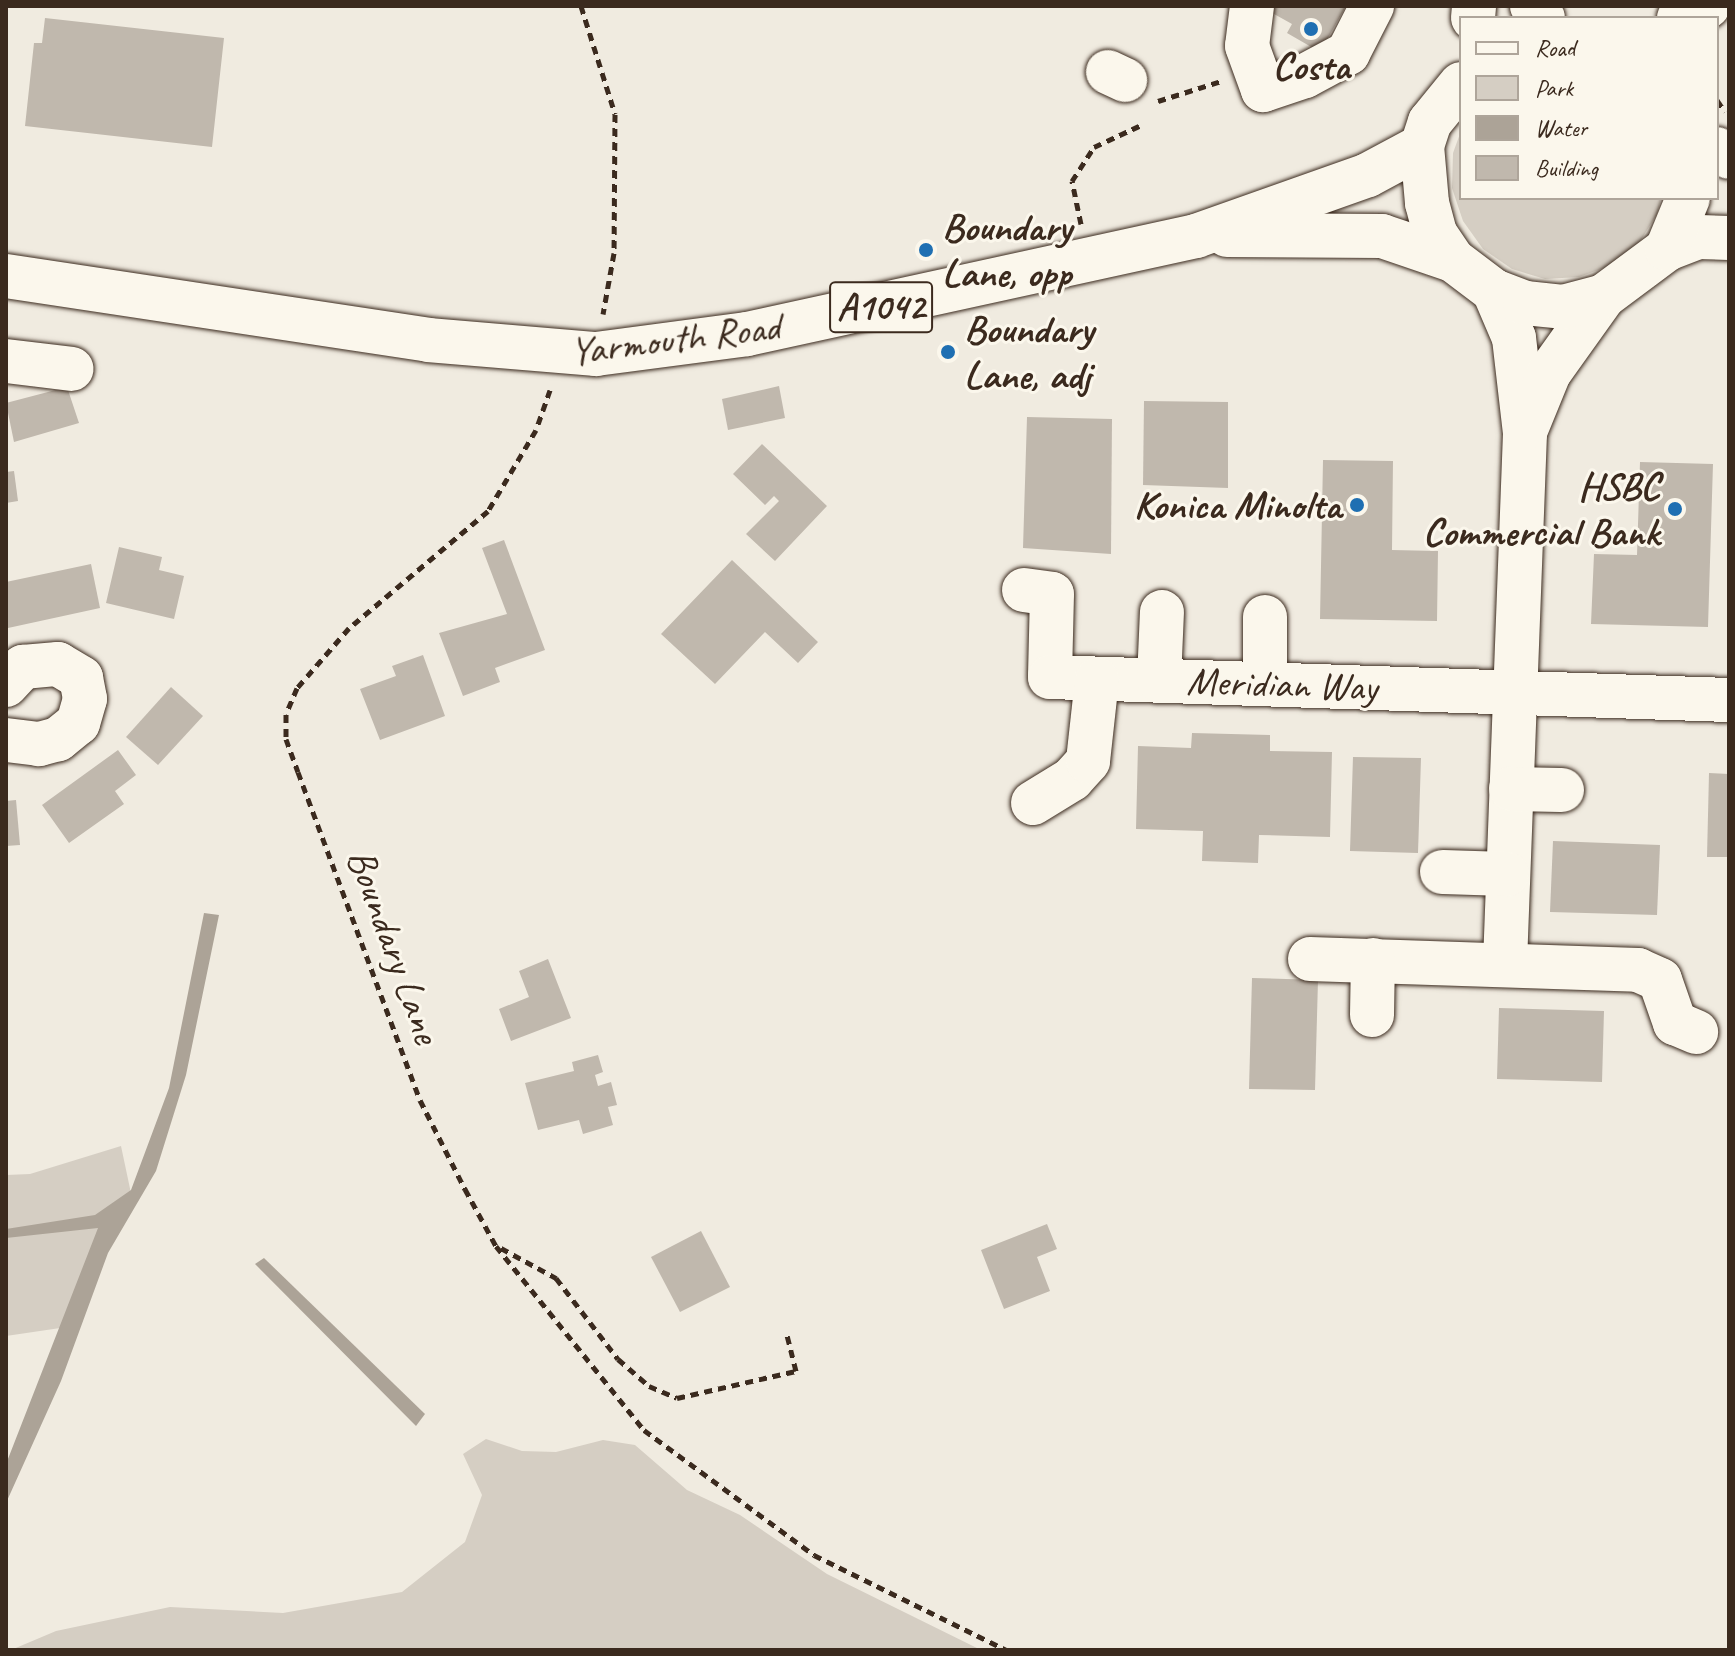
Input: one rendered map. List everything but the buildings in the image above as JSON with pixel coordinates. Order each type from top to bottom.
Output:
[{"type":"main road","points":[[1255,53],[1305,76],[1348,53],[1372,6]]},
{"type":"main road","points":[[1684,16],[1708,6],[1703,16]]},
{"type":"main road","name":"Yarmouth Road","points":[[1453,260],[1435,233],[1427,203],[1422,146],[1430,122],[1458,79]]},
{"type":"main road","name":"Yarmouth Road","points":[[6,276],[428,340],[579,355],[747,334],[1196,236],[1368,175],[1422,146]]},
{"type":"main road","points":[[1667,249],[1687,200]]},
{"type":"main road","name":"Yarmouth Road","points":[[1196,236],[1382,236],[1453,260],[1494,291],[1525,303],[1563,307],[1604,296],[1667,249],[1699,237],[1729,238]]},
{"type":"main road","points":[[1494,291],[1514,338],[1525,433],[1505,964]]},
{"type":"main road","points":[[1525,433],[1549,373],[1604,296]]},
{"type":"main road","points":[[6,361],[72,369]]},
{"type":"main road","name":"Meridian Way","points":[[1024,590],[1052,594],[1050,677],[1729,700]]},
{"type":"main road","points":[[1159,680],[1162,612]]},
{"type":"main road","points":[[1265,617],[1265,683]]},
{"type":"main road","points":[[6,685],[23,667],[58,664],[81,678],[85,699],[78,723],[58,739],[39,744],[6,740]]},
{"type":"main road","points":[[1033,803],[1072,779],[1088,761],[1097,679]]},
{"type":"main road","points":[[1511,789],[1562,790]]},
{"type":"main road","points":[[1442,872],[1507,874]]},
{"type":"main road","points":[[1310,959],[1505,964],[1651,973],[1665,988],[1675,1023],[1696,1032]]},
{"type":"main road","points":[[1372,1015],[1373,960]]},
{"type":"path","name":"Boundary Lane","points":[[581,6],[615,114],[614,253],[579,355],[488,511],[349,628],[297,688],[286,714],[290,750],[420,1100],[496,1246],[644,1430],[814,1555],[1006,1650]]},
{"type":"path","points":[[1129,80],[1157,101],[1255,53]]},
{"type":"path","points":[[1085,260],[1072,181],[1094,147],[1139,126]]},
{"type":"path","points":[[496,1246],[556,1278],[618,1359],[649,1386],[677,1398],[796,1371],[787,1335]]},
{"type":"green space","points":[[1459,136],[1459,200],[1660,200],[1657,214],[1639,243],[1612,265],[1579,277],[1545,279],[1512,269],[1483,249],[1463,221],[1452,188],[1453,153]]},
{"type":"green space","points":[[121,1146],[132,1198],[67,1327],[6,1336],[6,1175],[30,1174]]},
{"type":"green space","points":[[486,1439],[522,1451],[556,1452],[603,1440],[635,1445],[687,1490],[740,1515],[827,1574],[981,1650],[11,1650],[56,1631],[170,1607],[283,1613],[402,1592],[465,1542],[482,1495],[463,1454]]},
{"type":"water","points":[[204,913],[219,915],[186,1075],[156,1171],[108,1253],[61,1381],[6,1503],[6,1464],[98,1228],[6,1238],[6,1229],[95,1215],[131,1190],[169,1088]]},
{"type":"water","points":[[264,1258],[425,1414],[416,1426],[255,1264]]},
{"type":"place","name":"Costa","points":[[1311,29]]},
{"type":"place","name":"Boundary Lane, opp","points":[[926,250]]},
{"type":"place","name":"Boundary Lane, adj","points":[[948,352]]},
{"type":"place","name":"Konica Minolta","points":[[1357,505]]},
{"type":"place","name":"HSBC Commercial Bank","points":[[1675,509]]}]
